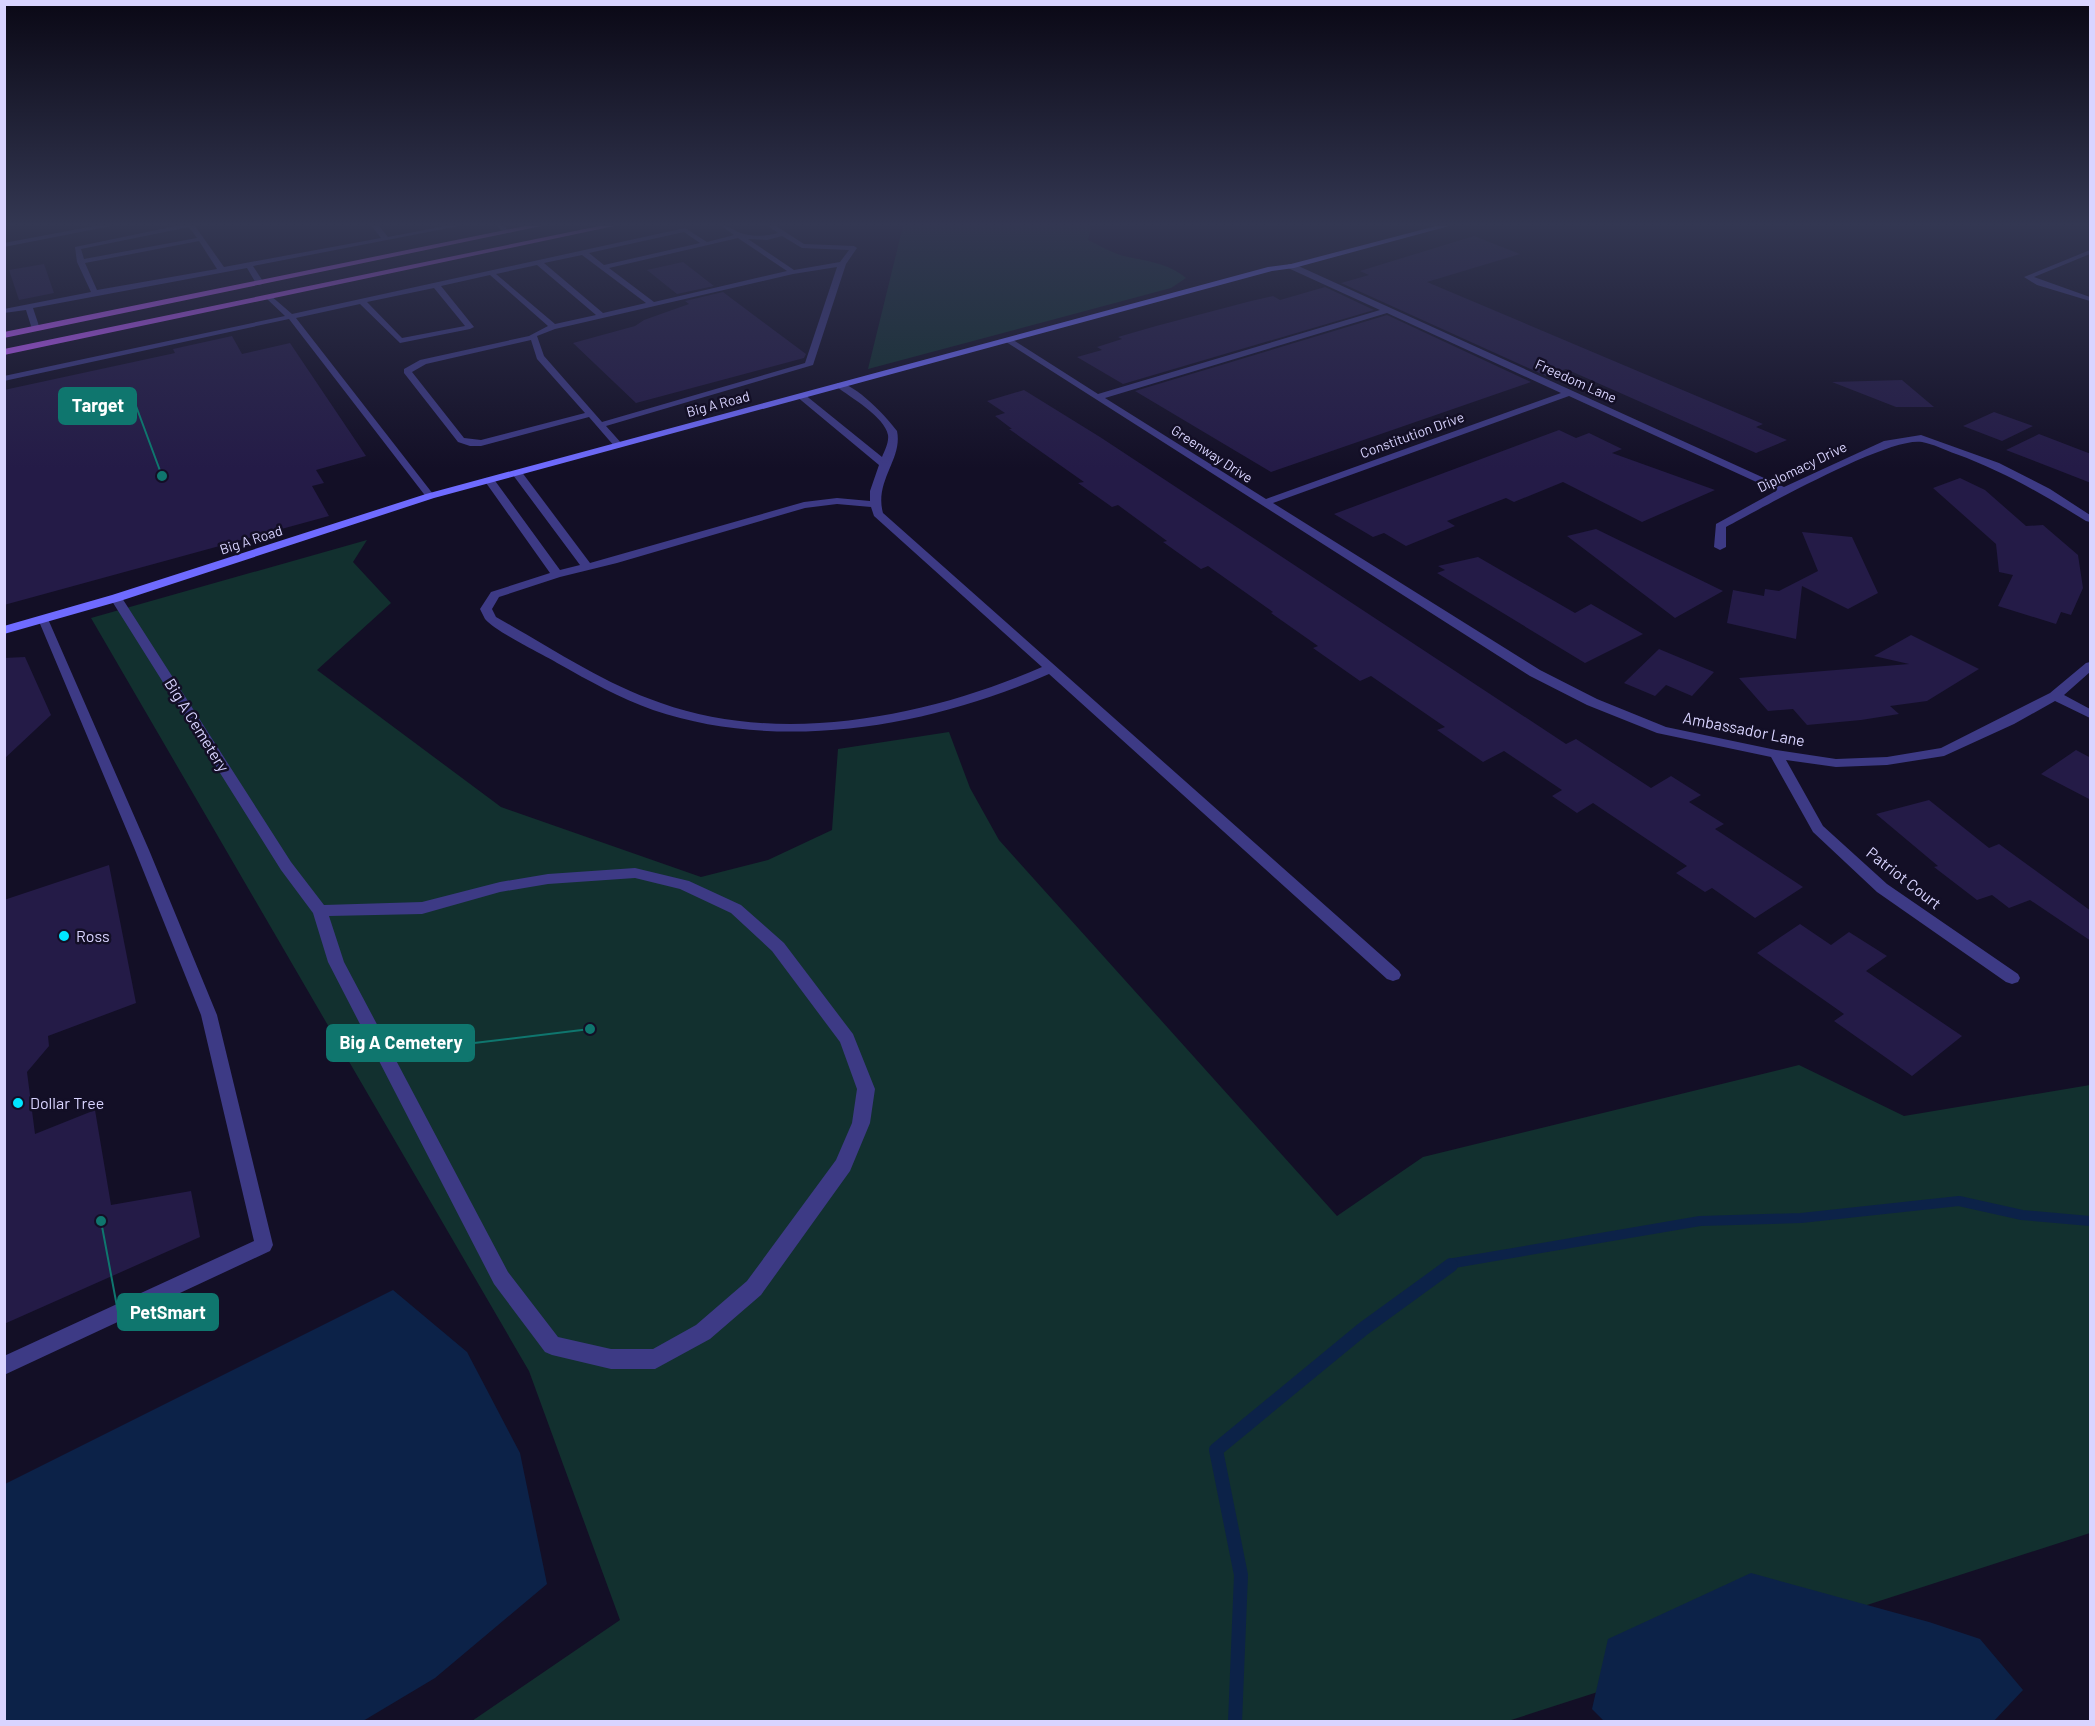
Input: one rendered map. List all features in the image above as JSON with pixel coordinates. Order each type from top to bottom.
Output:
[{"type":"main road","points":[[4,335],[145,307]]},
{"type":"main road","points":[[4,352],[224,307]]},
{"type":"street","name":"Big A Road","points":[[4,630],[116,598],[430,496],[1131,307]]},
{"type":"street","name":"Freedom Lane","points":[[1379,307],[1784,491]]},
{"type":"street","points":[[1097,397],[1387,310]]},
{"type":"street","name":"Greenway Drive","points":[[1007,340],[1403,590]]},
{"type":"street","points":[[840,385],[884,419],[894,434],[894,441],[883,463],[873,504],[878,514],[1393,975]]},
{"type":"street","name":"Constitution Drive","points":[[1264,503],[1569,393]]},
{"type":"street","points":[[801,396],[883,463]]},
{"type":"street","name":"Diplomacy Drive","points":[[1720,547],[1719,526],[1784,491],[1888,443],[1921,438],[1995,465],[2046,491],[2091,519]]},
{"type":"street","points":[[517,473],[587,566]]},
{"type":"street","points":[[489,480],[557,574]]},
{"type":"street","points":[[873,504],[818,502],[613,561],[557,574],[495,595],[486,609],[491,619],[606,685],[681,714],[755,725],[856,722],[913,713],[966,700],[1051,668]]},
{"type":"street","name":"Ambassador Lane","points":[[1403,590],[1535,673],[1592,702],[1662,730],[1776,754],[1836,763],[1887,761],[1944,752],[2009,722],[2055,696],[2091,666]]},
{"type":"street","name":"Big A Cemetery","points":[[116,598],[286,866],[320,911],[336,962],[501,1278],[552,1345],[611,1359],[654,1359],[703,1332],[754,1288],[843,1165],[861,1123],[866,1089],[847,1039],[778,947],[736,909],[684,885],[635,873],[548,879],[500,887],[422,908],[320,911]]},
{"type":"street","points":[[2055,696],[2091,714]]},
{"type":"street","name":"Patriot Court","points":[[1776,754],[1818,829],[1882,888],[2012,978]]},
{"type":"lane","points":[[4,311],[29,307],[36,329]]},
{"type":"lane","points":[[280,307],[291,317],[430,496]]},
{"type":"lane","points":[[4,379],[340,307]]},
{"type":"lane","points":[[367,307],[400,340],[470,327],[453,307]]},
{"type":"lane","points":[[530,307],[553,327]]},
{"type":"lane","points":[[591,307],[602,316]]},
{"type":"lane","points":[[590,414],[481,443],[470,443],[461,440],[407,371],[423,362],[534,337],[533,335],[553,327],[641,307]]},
{"type":"lane","points":[[600,425],[809,365],[828,307]]},
{"type":"lane","points":[[534,337],[540,357],[618,446]]},
{"type":"lane","points":[[4,1366],[264,1245],[209,1015],[142,850],[43,619]]},
{"type":"green space","points":[[883,307],[1102,307],[868,369]]},
{"type":"green space","points":[[367,540],[353,562],[391,603],[317,670],[501,807],[701,877],[768,860],[832,830],[838,749],[949,732],[970,788],[999,840],[1337,1216],[1423,1157],[1799,1065],[1904,1116],[2090,1085],[2090,1533],[1508,1721],[472,1721],[620,1620],[529,1371],[91,618]]},
{"type":"water","points":[[393,1290],[467,1352],[520,1453],[547,1584],[435,1678],[363,1721],[5,1721],[5,1484]]},
{"type":"water","points":[[1751,1573],[1929,1622],[1980,1639],[2023,1690],[1993,1722],[1605,1722],[1592,1709],[1608,1639]]},
{"type":"building","points":[[682,307],[742,307],[806,354],[804,358],[636,403],[573,343],[635,326],[644,320]]},
{"type":"building","points":[[1230,307],[1367,307],[1374,310],[1123,384],[1077,357],[1102,350],[1097,347],[1122,339],[1118,337]]},
{"type":"building","points":[[1393,307],[1485,307],[1763,424],[1756,427],[1787,440],[1756,453],[1566,369],[1546,376]]},
{"type":"building","points":[[1387,315],[1531,382],[1271,472],[1135,391]]},
{"type":"building","points":[[232,336],[242,354],[290,343],[366,456],[316,470],[324,483],[312,486],[329,516],[4,605],[4,390],[175,353],[173,349]]},
{"type":"building","points":[[1902,380],[1934,407],[1896,407],[1832,382]]},
{"type":"building","points":[[1024,390],[1100,437],[1566,744],[1576,739],[1651,788],[1671,776],[1701,795],[1689,802],[1724,824],[1715,829],[1803,887],[1755,918],[1712,888],[1705,892],[1676,873],[1687,866],[1593,803],[1577,813],[1552,796],[1562,790],[1504,751],[1483,762],[1437,730],[1445,727],[1371,676],[1360,681],[1313,648],[1318,646],[1271,613],[1273,612],[1208,566],[1201,569],[1163,542],[1167,541],[1118,505],[1112,507],[1078,483],[1084,482],[1009,429],[1012,429],[995,416],[1005,413],[987,401]]},
{"type":"building","points":[[1994,412],[2033,426],[2002,441],[1963,426]]},
{"type":"building","points":[[1559,430],[1576,438],[1589,433],[1622,449],[1612,453],[1715,490],[1642,522],[1563,482],[1514,502],[1506,498],[1447,521],[1455,526],[1406,546],[1384,533],[1373,537],[1334,514]]},
{"type":"building","points":[[2039,434],[2091,454],[2091,483],[2006,450]]},
{"type":"building","points":[[1960,478],[1985,490],[2026,526],[2043,525],[2078,555],[2083,588],[2071,615],[2061,612],[2056,624],[1998,606],[2013,575],[1999,572],[1996,544],[1933,488]]},
{"type":"building","points":[[1596,529],[1723,591],[1675,618],[1567,536]]},
{"type":"building","points":[[1802,532],[1852,537],[1878,593],[1848,609],[1802,586],[1796,639],[1727,623],[1733,590],[1764,596],[1765,589],[1779,591],[1818,571]]},
{"type":"building","points":[[1478,557],[1575,613],[1591,604],[1643,634],[1585,663],[1437,573],[1445,570],[1438,566]]},
{"type":"building","points":[[1911,635],[1979,669],[1927,701],[1890,706],[1899,714],[1807,725],[1793,709],[1768,711],[1739,678],[1909,664],[1874,656]]},
{"type":"building","points":[[1659,649],[1714,672],[1692,696],[1666,685],[1655,696],[1624,683]]},
{"type":"building","points":[[25,657],[51,715],[4,759],[4,658]]},
{"type":"building","points":[[2076,750],[2091,758],[2091,800],[2041,774]]},
{"type":"building","points":[[1929,800],[1989,848],[1999,844],[2091,911],[2091,941],[2030,900],[2009,908],[1992,895],[1977,900],[1934,867],[1938,866],[1876,814]]},
{"type":"building","points":[[109,865],[136,1003],[48,1036],[49,1046],[27,1072],[35,1134],[95,1110],[111,1205],[191,1191],[200,1237],[4,1324],[4,900]]},
{"type":"building","points":[[1800,924],[1831,945],[1849,932],[1887,956],[1866,971],[1962,1036],[1912,1076],[1834,1021],[1844,1014],[1757,953]]},
{"type":"waterway","points":[[1449,1267],[1454,1263],[1700,1221],[1801,1218],[1959,1201],[2022,1215],[2090,1221]]},
{"type":"waterway","points":[[1235,1722],[1241,1575],[1216,1450],[1363,1329],[1451,1265]]},
{"type":"place","name":"Target","points":[[162,476]]},
{"type":"place","name":"Ross","points":[[64,936]]},
{"type":"place","name":"Big A Cemetery","points":[[590,1029]]},
{"type":"place","name":"Dollar Tree","points":[[18,1103]]},
{"type":"place","name":"PetSmart","points":[[101,1221]]}]
